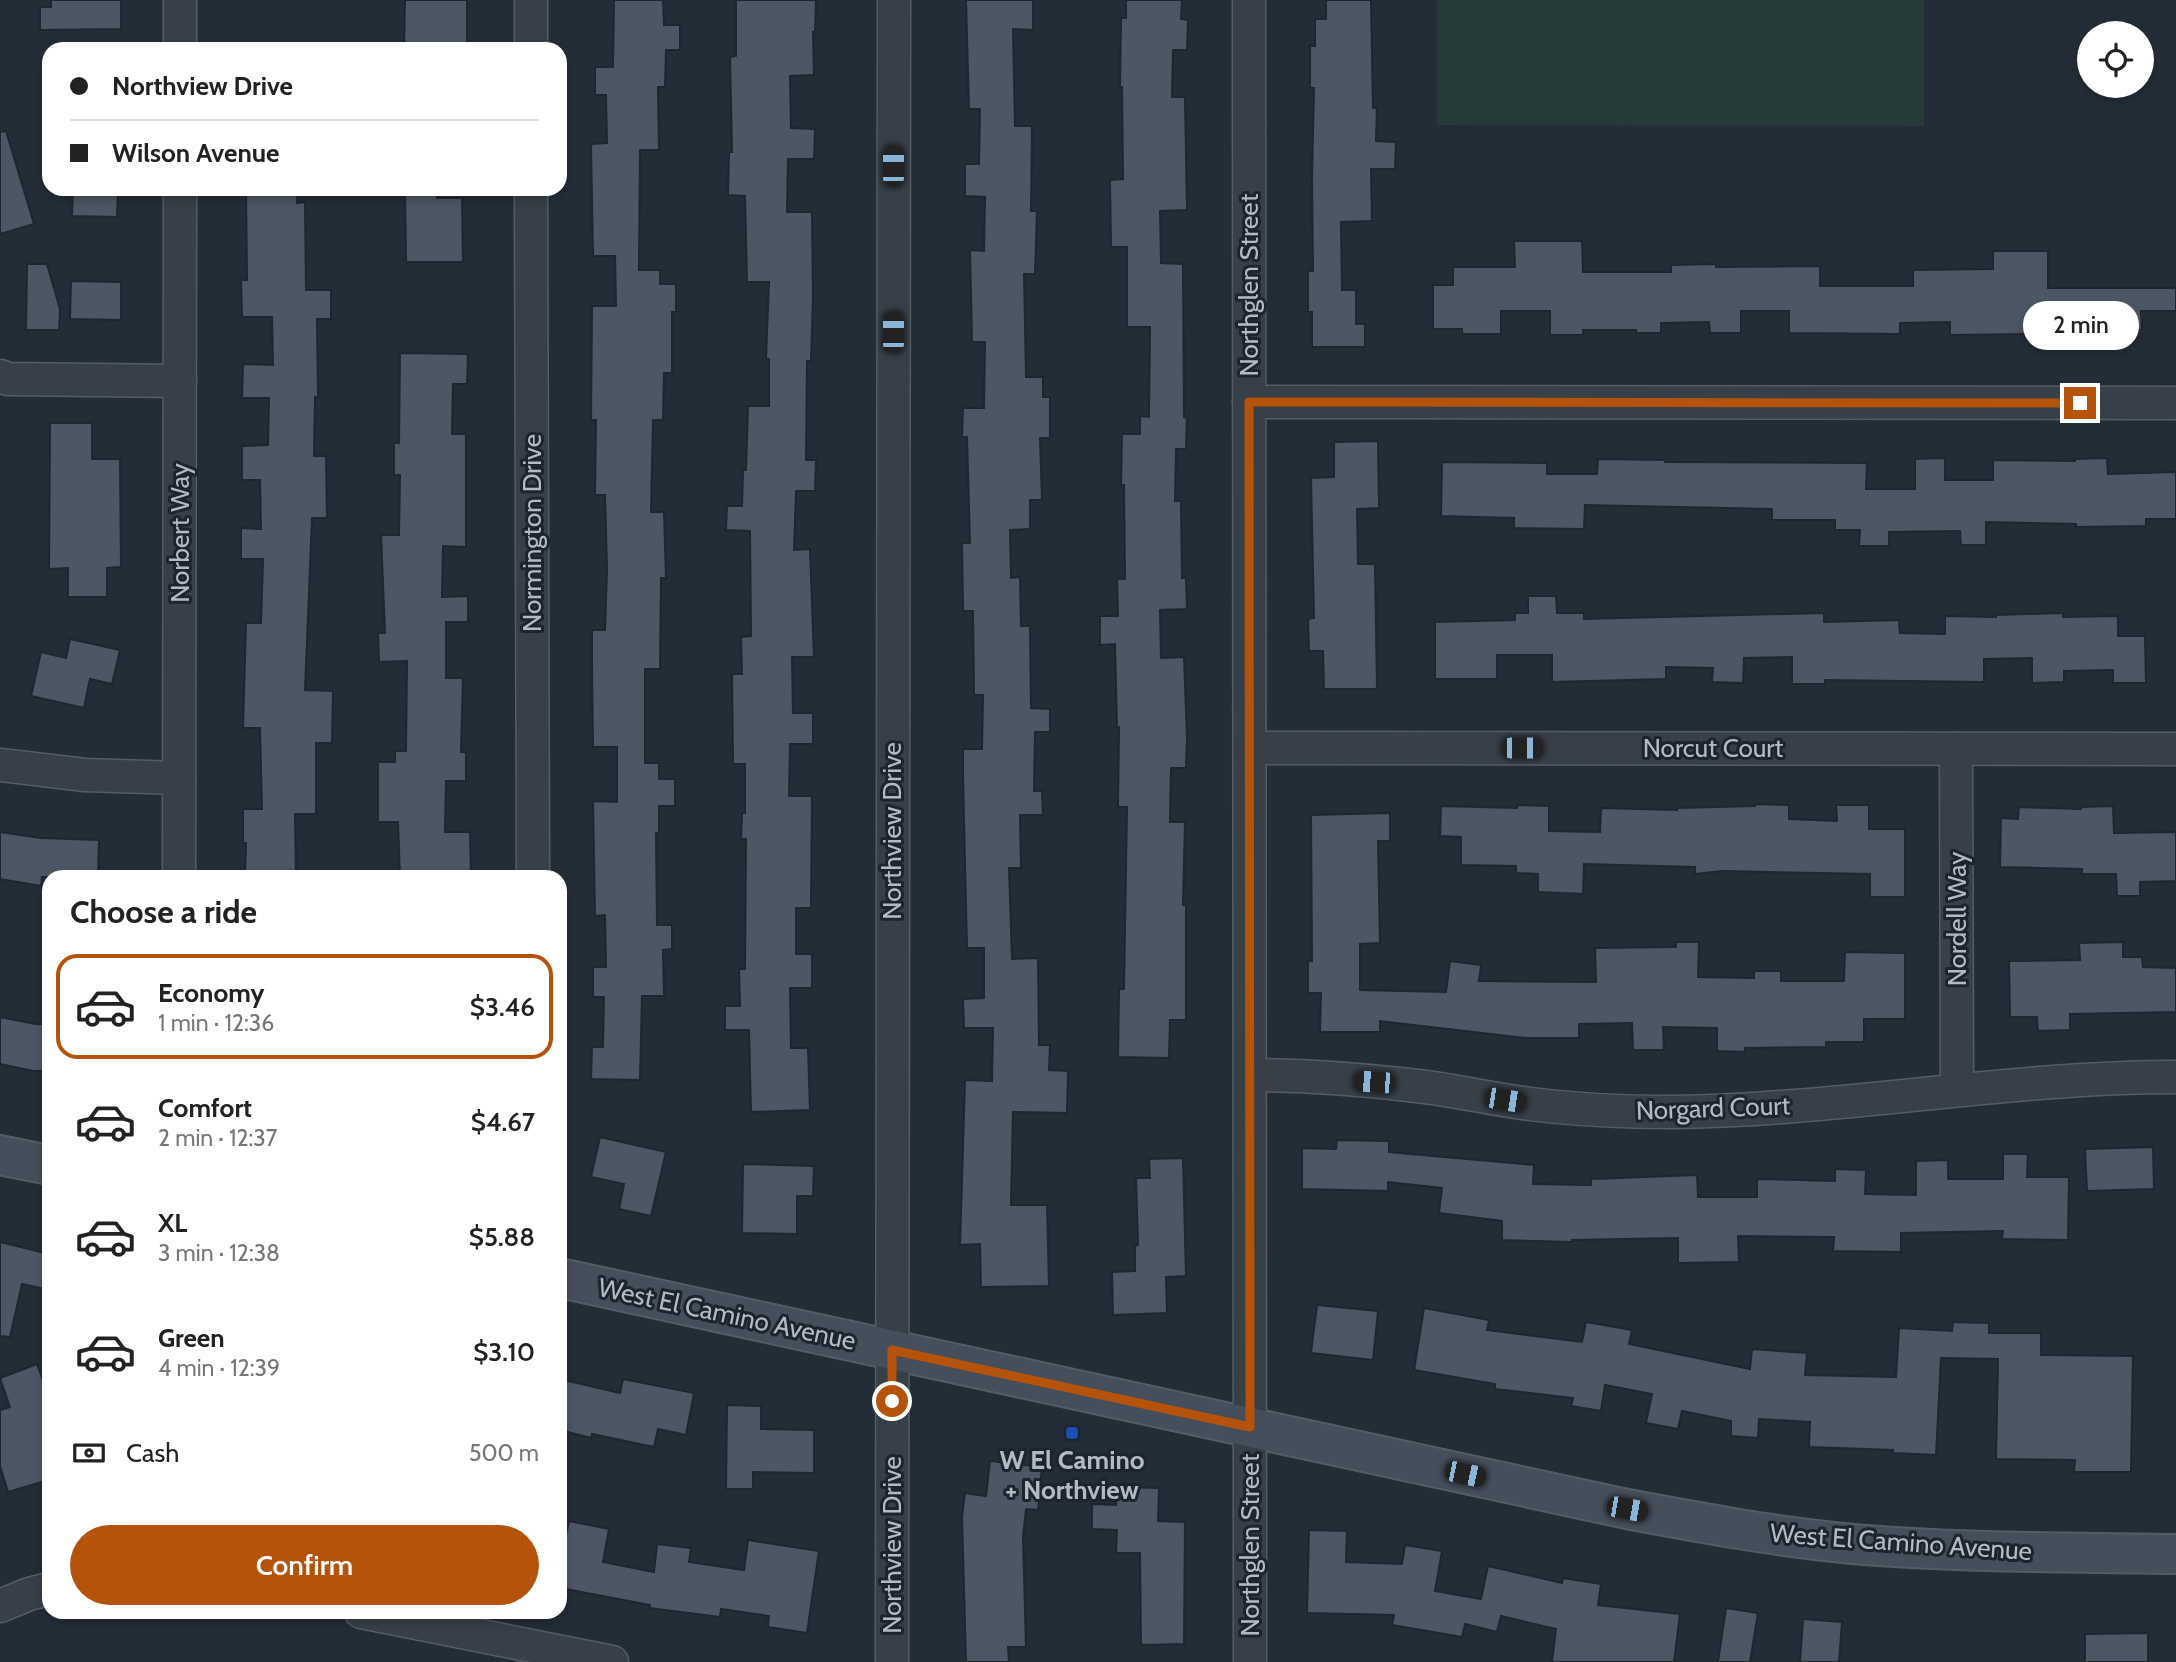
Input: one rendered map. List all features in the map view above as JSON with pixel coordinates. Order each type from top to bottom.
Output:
[{"type":"main road","points":[[0,1155],[42,1164]]},
{"type":"main road","name":"West El Camino Avenue","points":[[567,1280],[1627,1509],[1755,1532],[1853,1544],[1950,1550],[2176,1554]]},
{"type":"street","points":[[180,0],[180,42]]},
{"type":"street","points":[[531,0],[531,42]]},
{"type":"street","name":"Northview Drive","points":[[892,1662],[894,0]]},
{"type":"street","name":"Northglen Street","points":[[1249,0],[1250,1662]]},
{"type":"street","name":"Norbert Way","points":[[179,870],[180,196]]},
{"type":"street","name":"Normington Drive","points":[[531,196],[533,870]]},
{"type":"street","points":[[0,376],[8,379],[180,381]]},
{"type":"street","points":[[1249,402],[2176,403]]},
{"type":"street","name":"Norcut Court","points":[[1250,748],[2176,749]]},
{"type":"street","name":"Nordell Way","points":[[1956,749],[1957,1089]]},
{"type":"street","points":[[0,765],[85,775],[179,778]]},
{"type":"street","name":"Norgard Court","points":[[1251,1075],[1301,1076],[1411,1085],[1529,1104],[1599,1111],[1748,1110],[1957,1089],[2176,1077]]},
{"type":"street","points":[[0,1606],[42,1591]]},
{"type":"street","points":[[396,1619],[612,1662]]},
{"type":"green space","points":[[1437,0],[1924,0],[1924,126],[1437,125]]},
{"type":"building","points":[[51,0],[121,0],[121,29],[40,30],[40,7],[51,7]]},
{"type":"building","points":[[405,0],[467,0],[467,42],[404,42]]},
{"type":"building","points":[[614,0],[663,0],[664,25],[680,25],[680,50],[666,50],[665,87],[658,87],[659,150],[640,150],[639,270],[660,270],[660,284],[676,284],[676,312],[672,312],[672,373],[664,373],[663,420],[653,420],[651,512],[664,512],[666,578],[661,578],[660,669],[645,669],[645,763],[659,763],[659,779],[675,779],[675,806],[659,806],[659,833],[656,833],[657,925],[672,925],[672,949],[663,950],[664,996],[642,996],[640,1080],[591,1079],[592,1047],[603,1047],[604,997],[593,997],[593,967],[606,967],[605,915],[595,916],[593,801],[617,802],[617,747],[593,747],[592,630],[605,630],[607,569],[605,495],[595,495],[596,420],[591,420],[592,306],[616,306],[615,256],[593,256],[591,144],[607,143],[606,95],[595,95],[595,67],[613,67]]},
{"type":"building","points":[[736,0],[816,0],[813,32],[814,75],[790,76],[791,128],[815,129],[814,159],[788,159],[787,212],[812,212],[813,297],[811,361],[807,361],[806,460],[816,460],[815,491],[796,491],[794,550],[810,549],[814,657],[792,657],[793,713],[813,713],[813,744],[790,744],[789,796],[812,796],[811,908],[796,908],[796,954],[812,954],[812,988],[790,988],[791,1048],[808,1048],[810,1110],[751,1112],[749,1030],[725,1030],[725,1006],[740,1006],[739,969],[745,969],[746,839],[741,839],[742,813],[745,813],[745,764],[733,764],[732,674],[742,674],[741,637],[751,636],[750,531],[726,530],[727,506],[742,506],[748,406],[769,406],[769,359],[766,359],[769,282],[747,282],[745,196],[728,195],[729,152],[732,152],[730,57],[736,56]]},
{"type":"building","points":[[966,0],[1033,0],[1033,30],[1013,29],[1015,126],[1032,126],[1031,211],[1037,211],[1035,274],[1024,274],[1026,377],[1043,377],[1043,397],[1050,397],[1050,438],[1040,438],[1042,500],[1030,500],[1030,529],[1010,530],[1011,578],[1020,577],[1021,626],[1030,626],[1031,708],[1050,709],[1050,732],[1035,732],[1034,791],[1042,791],[1043,815],[1020,815],[1021,868],[1009,868],[1012,959],[1038,958],[1039,1045],[1050,1045],[1049,1070],[1068,1071],[1067,1113],[1013,1112],[1011,1205],[1047,1205],[1049,1286],[981,1287],[980,1244],[960,1245],[965,1080],[992,1081],[993,1028],[964,1028],[963,999],[984,998],[984,948],[967,948],[963,777],[963,749],[982,749],[983,695],[974,695],[973,611],[963,611],[962,543],[970,543],[967,437],[962,437],[963,408],[984,408],[985,342],[972,342],[970,250],[984,251],[985,197],[965,196],[965,164],[979,164],[980,109],[969,109]]},
{"type":"building","points":[[1126,0],[1182,0],[1181,19],[1188,20],[1187,50],[1173,50],[1172,97],[1185,97],[1187,210],[1160,211],[1161,263],[1183,264],[1184,417],[1187,418],[1186,449],[1176,449],[1175,501],[1181,501],[1182,578],[1186,578],[1187,609],[1160,610],[1161,658],[1184,657],[1187,737],[1186,768],[1171,768],[1170,822],[1185,822],[1183,905],[1186,905],[1186,1020],[1170,1020],[1169,1058],[1118,1057],[1119,989],[1124,989],[1127,807],[1118,807],[1119,727],[1115,644],[1100,645],[1100,616],[1118,616],[1117,579],[1125,579],[1122,434],[1140,434],[1140,416],[1149,417],[1150,327],[1127,327],[1127,247],[1111,247],[1110,180],[1123,179],[1121,18],[1126,18]]},
{"type":"building","points":[[1326,0],[1371,0],[1373,108],[1377,108],[1376,141],[1396,142],[1395,169],[1371,169],[1372,221],[1341,222],[1342,290],[1356,290],[1356,324],[1365,324],[1365,347],[1312,347],[1312,312],[1308,312],[1308,271],[1313,271],[1314,88],[1310,88],[1310,46],[1315,46],[1315,19],[1326,19]]},
{"type":"building","points":[[6,131],[34,224],[0,234],[0,132]]},
{"type":"building","points":[[73,196],[118,196],[117,217],[72,216]]},
{"type":"building","points":[[246,196],[298,196],[297,203],[305,202],[306,290],[331,290],[331,319],[317,319],[318,398],[315,397],[314,456],[326,456],[327,518],[312,518],[305,690],[333,691],[332,743],[316,743],[316,814],[295,814],[296,870],[245,870],[243,809],[262,809],[260,728],[243,728],[246,623],[261,623],[263,559],[241,559],[241,528],[261,529],[260,480],[242,480],[242,446],[268,445],[269,398],[242,398],[243,364],[273,365],[272,317],[242,317],[241,280],[247,280]]},
{"type":"building","points":[[405,196],[462,198],[463,262],[406,262]]},
{"type":"building","points":[[1514,241],[1582,241],[1583,272],[1671,272],[1671,265],[1820,266],[1820,286],[1913,286],[1913,270],[1993,269],[1993,251],[2048,251],[2048,288],[2176,288],[2176,311],[2141,311],[2142,330],[2120,330],[2120,333],[2073,337],[2030,334],[1950,335],[1950,322],[1900,323],[1900,334],[1789,333],[1789,311],[1741,311],[1741,333],[1710,333],[1709,322],[1661,323],[1661,333],[1583,330],[1583,335],[1550,335],[1550,311],[1501,311],[1501,334],[1462,334],[1462,329],[1433,329],[1433,285],[1453,285],[1453,267],[1515,267]]},
{"type":"building","points":[[27,264],[47,264],[60,309],[59,330],[26,330]]},
{"type":"building","points":[[71,281],[121,282],[121,320],[70,319]]},
{"type":"building","points":[[400,353],[468,354],[467,384],[453,384],[452,434],[466,434],[466,547],[443,546],[442,597],[468,596],[468,622],[446,622],[446,678],[463,678],[461,752],[466,752],[466,781],[446,781],[445,832],[470,832],[471,870],[400,870],[398,822],[378,822],[378,762],[395,762],[395,751],[406,751],[407,661],[379,662],[378,633],[385,633],[381,535],[399,535],[400,475],[394,475],[394,443],[399,443]]},
{"type":"building","points":[[50,423],[92,423],[92,459],[120,459],[121,567],[107,568],[107,597],[68,597],[68,568],[49,569]]},
{"type":"building","points":[[1378,441],[1379,508],[1357,509],[1358,564],[1375,564],[1377,689],[1324,689],[1323,651],[1309,651],[1308,619],[1314,618],[1311,478],[1334,477],[1334,442]]},
{"type":"building","points":[[1945,458],[1945,480],[1993,480],[1993,460],[2075,461],[2107,458],[2108,474],[2176,472],[2176,519],[2146,519],[2146,526],[2076,527],[2076,524],[1986,522],[1986,545],[1961,545],[1960,531],[1889,532],[1889,546],[1859,546],[1860,530],[1835,530],[1835,520],[1772,520],[1772,509],[1585,505],[1584,529],[1514,528],[1514,518],[1441,516],[1442,462],[1547,463],[1547,474],[1597,474],[1598,459],[1867,463],[1866,489],[1915,489],[1915,459]]},
{"type":"building","points":[[1528,596],[1556,596],[1557,613],[1584,613],[1584,619],[1824,613],[1824,622],[1899,620],[1900,633],[1945,634],[1945,616],[1996,617],[2063,613],[2063,617],[2118,616],[2118,636],[2145,636],[2146,683],[2113,683],[2113,670],[2064,671],[2064,682],[2032,683],[2032,658],[1984,659],[1984,682],[1825,680],[1825,684],[1792,684],[1792,657],[1744,658],[1743,683],[1712,682],[1713,668],[1666,667],[1666,679],[1552,682],[1552,655],[1497,655],[1497,679],[1435,679],[1435,622],[1515,620],[1515,613],[1528,613]]},
{"type":"building","points":[[70,639],[120,650],[112,684],[90,679],[84,708],[31,696],[41,652],[66,658]]},
{"type":"building","points":[[1755,804],[1789,805],[1789,819],[1837,821],[1836,805],[1869,805],[1869,829],[1905,829],[1905,897],[1870,897],[1870,874],[1722,871],[1695,874],[1695,867],[1584,864],[1583,894],[1538,892],[1538,874],[1516,873],[1516,866],[1461,865],[1461,837],[1440,836],[1441,806],[1549,806],[1549,831],[1600,832],[1601,808],[1677,810]]},
{"type":"building","points":[[2113,806],[2114,833],[2176,832],[2176,881],[2140,882],[2140,896],[2117,896],[2116,874],[2082,874],[2082,869],[2000,867],[2001,818],[2018,819],[2019,807],[2081,809]]},
{"type":"building","points":[[1390,813],[1390,841],[1378,841],[1380,943],[1360,944],[1360,990],[1446,992],[1450,961],[1481,965],[1479,981],[1596,982],[1595,948],[1676,947],[1676,942],[1699,942],[1698,977],[1754,978],[1754,971],[1781,971],[1781,981],[1844,981],[1845,952],[1905,953],[1905,1019],[1864,1019],[1864,1042],[1826,1042],[1826,1047],[1745,1048],[1745,1052],[1717,1051],[1717,1028],[1663,1027],[1664,1050],[1633,1050],[1632,1023],[1579,1024],[1579,1038],[1525,1038],[1380,1021],[1380,1032],[1320,1032],[1321,993],[1308,993],[1308,961],[1312,961],[1311,815]]},
{"type":"building","points":[[0,832],[41,838],[99,840],[98,870],[42,870],[41,886],[0,879]]},
{"type":"building","points":[[2123,942],[2123,957],[2142,957],[2143,967],[2176,968],[2176,1012],[2070,1014],[2070,1030],[2038,1031],[2037,1017],[2010,1017],[2009,961],[2080,960],[2079,943]]},
{"type":"building","points":[[0,1017],[42,1024],[42,1071],[0,1064]]},
{"type":"building","points":[[600,1137],[666,1152],[651,1216],[619,1209],[624,1184],[591,1177]]},
{"type":"building","points":[[1337,1140],[1389,1141],[1389,1152],[1534,1165],[1533,1184],[1591,1185],[1591,1179],[1697,1175],[1698,1197],[1757,1197],[1757,1179],[1835,1181],[1835,1169],[1866,1170],[1865,1194],[1916,1195],[1916,1161],[1948,1160],[1948,1179],[2003,1179],[2003,1154],[2028,1154],[2027,1177],[2069,1177],[2068,1240],[2002,1239],[2003,1231],[1901,1233],[1901,1252],[1833,1251],[1834,1237],[1738,1236],[1739,1262],[1678,1263],[1678,1238],[1572,1242],[1502,1240],[1502,1221],[1439,1213],[1442,1188],[1388,1182],[1388,1191],[1302,1189],[1302,1148],[1336,1149]]},
{"type":"building","points":[[2153,1147],[2154,1189],[2087,1191],[2085,1149]]},
{"type":"building","points":[[1183,1158],[1186,1276],[1166,1277],[1167,1313],[1113,1315],[1112,1272],[1135,1271],[1135,1246],[1138,1245],[1136,1178],[1150,1178],[1149,1159]]},
{"type":"building","points":[[743,1164],[814,1166],[813,1196],[797,1196],[797,1234],[742,1233]]},
{"type":"building","points":[[0,1242],[42,1252],[42,1288],[22,1284],[10,1337],[0,1336]]},
{"type":"building","points":[[1317,1305],[1378,1311],[1373,1360],[1311,1353]]},
{"type":"building","points":[[1424,1308],[1489,1320],[1487,1330],[1582,1342],[1586,1322],[1632,1330],[1629,1344],[1750,1369],[1752,1349],[1807,1353],[1805,1375],[1896,1377],[1899,1328],[1952,1331],[1953,1322],[1989,1323],[1989,1333],[2041,1333],[2041,1355],[2133,1356],[2131,1472],[2074,1472],[2075,1460],[1996,1459],[1998,1359],[1941,1358],[1936,1455],[1893,1453],[1893,1450],[1809,1447],[1810,1422],[1759,1419],[1758,1438],[1731,1436],[1731,1421],[1682,1411],[1678,1429],[1646,1423],[1652,1394],[1605,1385],[1601,1411],[1571,1406],[1573,1398],[1495,1389],[1495,1384],[1414,1370]]},
{"type":"building","points":[[37,1364],[42,1378],[42,1482],[8,1492],[0,1466],[0,1410],[10,1407],[0,1378]]},
{"type":"building","points":[[623,1379],[694,1393],[686,1435],[658,1429],[654,1447],[592,1434],[591,1438],[567,1432],[567,1381],[620,1393]]},
{"type":"building","points":[[727,1405],[761,1406],[761,1429],[814,1430],[814,1473],[753,1472],[753,1489],[726,1489]]},
{"type":"building","points":[[990,1461],[1042,1467],[1038,1510],[1026,1509],[1023,1537],[1026,1647],[1008,1647],[1009,1662],[966,1662],[962,1517],[965,1493],[986,1496]]},
{"type":"building","points":[[1117,1487],[1159,1488],[1158,1521],[1185,1522],[1184,1644],[1141,1645],[1140,1553],[1116,1553],[1117,1530],[1092,1529],[1092,1504],[1116,1505]]},
{"type":"building","points":[[569,1521],[609,1529],[603,1562],[654,1572],[657,1544],[691,1548],[689,1562],[744,1570],[748,1540],[819,1551],[807,1633],[768,1627],[769,1616],[721,1609],[720,1617],[649,1608],[650,1605],[567,1589]]},
{"type":"building","points":[[1309,1530],[1347,1531],[1346,1562],[1402,1564],[1405,1545],[1442,1551],[1435,1591],[1481,1599],[1488,1566],[1562,1583],[1563,1578],[1601,1584],[1598,1605],[1680,1614],[1674,1662],[1552,1662],[1556,1629],[1501,1616],[1497,1632],[1465,1624],[1462,1637],[1392,1625],[1394,1615],[1307,1613]]},
{"type":"building","points":[[1726,1608],[1758,1613],[1750,1662],[1718,1662]]},
{"type":"building","points":[[1803,1619],[1842,1622],[1839,1662],[1800,1662]]},
{"type":"building","points":[[2148,1633],[2148,1662],[2085,1662],[2085,1634]]},
{"type":"place","name":"W El Camino + Northview","points":[[1072,1433]]},
{"type":"route","points":[[892,1401],[892,1350],[1250,1427],[1249,402],[2080,403]]}]
